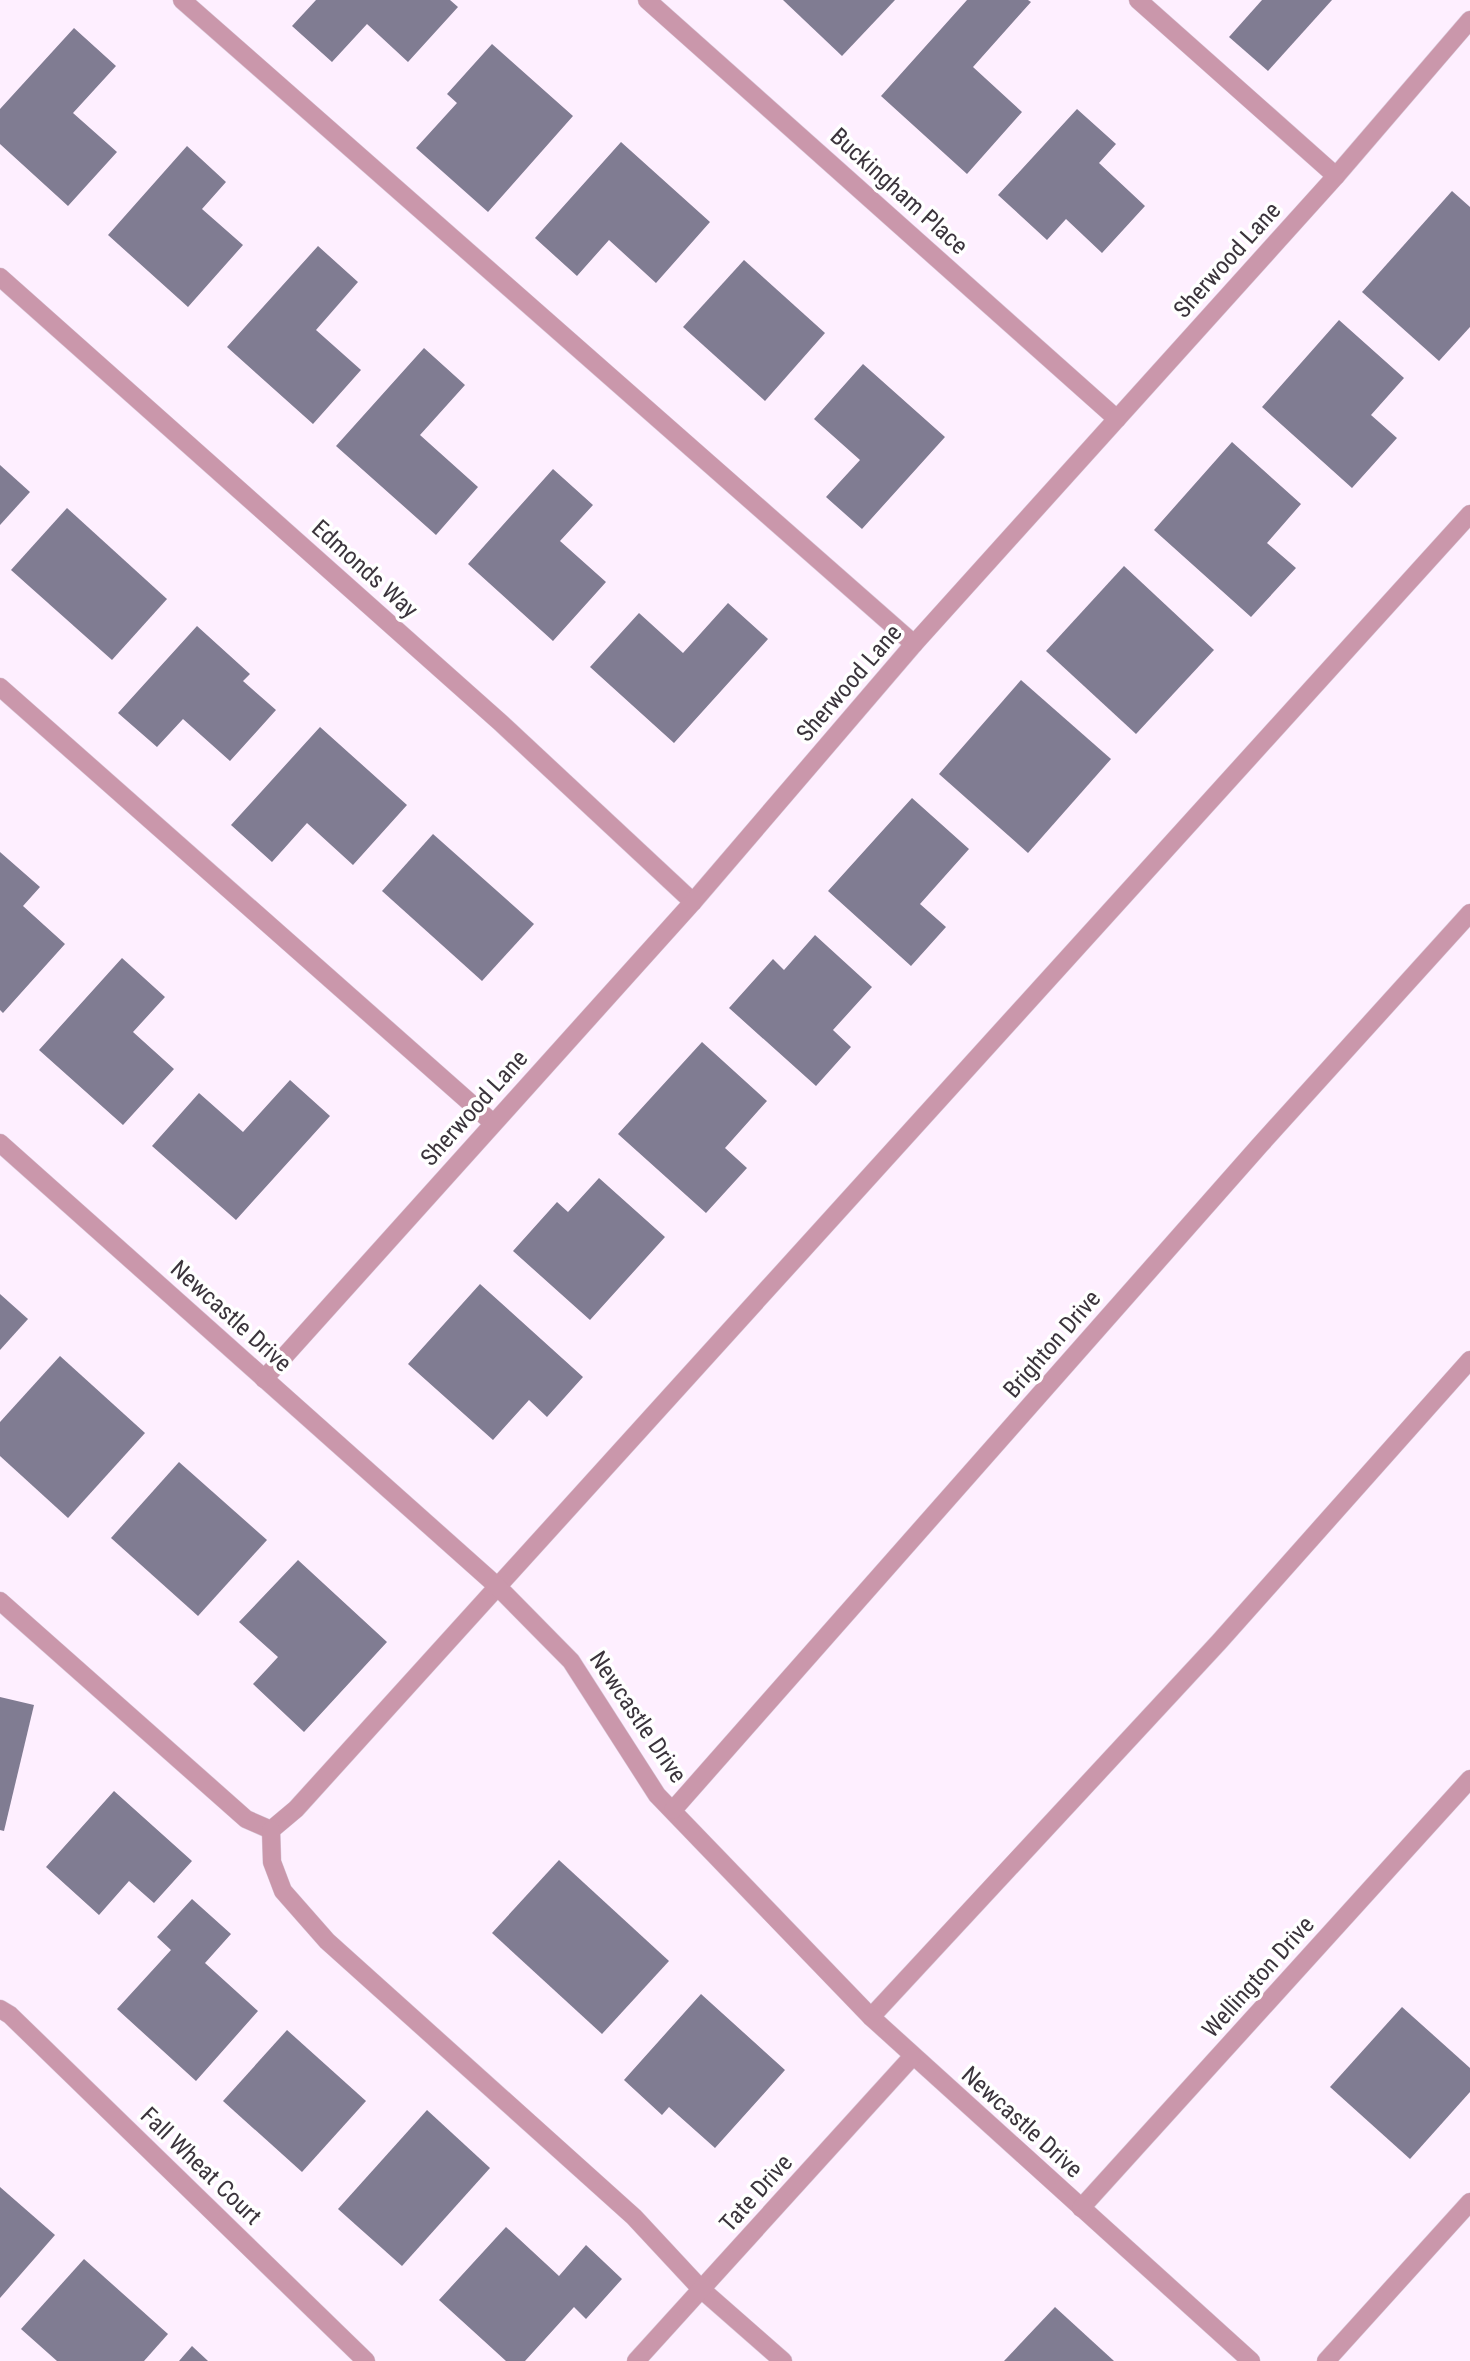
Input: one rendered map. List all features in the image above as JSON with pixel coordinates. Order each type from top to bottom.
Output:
[{"type":"street","points":[[182,0],[914,644]]},
{"type":"street","name":"Buckingham Place","points":[[647,0],[1118,419]]},
{"type":"street","points":[[1138,0],[1336,176]]},
{"type":"street","name":"Sherwood Lane","points":[[264,1378],[693,902],[914,644],[1336,176],[1470,19]]},
{"type":"street","name":"Edmonds Way","points":[[0,277],[500,723],[693,902]]},
{"type":"street","points":[[783,2361],[701,2290],[634,2217],[327,1941],[283,1891],[272,1862],[271,1830],[305,1798],[1470,514]]},
{"type":"street","points":[[0,687],[493,1123]]},
{"type":"street","name":"Brighton Drive","points":[[673,1810],[1251,1155],[1470,913]]},
{"type":"street","name":"Newcastle Drive","points":[[0,1143],[497,1586],[571,1661],[657,1795],[871,2017],[912,2057],[1251,2361]]},
{"type":"street","points":[[871,2017],[1193,1672],[1470,1360]]},
{"type":"street","points":[[0,1601],[246,1819],[271,1830]]},
{"type":"street","name":"Wellington Drive","points":[[1082,2208],[1470,1779]]},
{"type":"street","name":"Fall Wheat Court","points":[[0,2009],[10,2015],[366,2361]]},
{"type":"street","name":"Tate Drive","points":[[636,2361],[912,2057]]},
{"type":"street","points":[[1326,2361],[1470,2202]]},
{"type":"building","points":[[316,0],[450,0],[458,7],[408,62],[367,24],[332,62],[292,26]]},
{"type":"building","points":[[783,0],[895,0],[842,56]]},
{"type":"building","points":[[967,0],[1031,2],[973,67],[1022,112],[967,174],[881,96]]},
{"type":"building","points":[[1262,0],[1332,0],[1268,71],[1229,37]]},
{"type":"building","points":[[74,28],[116,66],[73,113],[117,152],[68,206],[0,144],[0,109]]},
{"type":"building","points":[[492,44],[573,116],[488,212],[416,148],[457,103],[447,94]]},
{"type":"building","points":[[1077,109],[1116,144],[1099,163],[1145,206],[1102,253],[1066,219],[1047,240],[998,195]]},
{"type":"building","points":[[621,142],[710,222],[656,283],[609,240],[577,276],[535,238]]},
{"type":"building","points":[[187,146],[226,182],[202,209],[243,245],[188,307],[108,235]]},
{"type":"building","points":[[1452,191],[1470,207],[1470,327],[1439,361],[1362,292]]},
{"type":"building","points":[[318,246],[358,282],[316,330],[361,370],[313,424],[227,347]]},
{"type":"building","points":[[744,260],[825,333],[765,401],[683,327]]},
{"type":"building","points":[[1339,320],[1404,378],[1371,415],[1397,438],[1352,488],[1262,407]]},
{"type":"building","points":[[424,348],[465,385],[420,435],[478,487],[436,535],[336,446]]},
{"type":"building","points":[[863,364],[945,437],[862,529],[826,497],[860,460],[814,419]]},
{"type":"building","points":[[1232,442],[1301,504],[1267,543],[1296,568],[1251,617],[1154,530]]},
{"type":"building","points":[[0,465],[30,492],[0,525]]},
{"type":"building","points":[[553,469],[593,505],[560,541],[606,582],[553,641],[468,564]]},
{"type":"building","points":[[67,508],[167,599],[112,660],[11,570]]},
{"type":"building","points":[[1124,566],[1214,650],[1136,734],[1046,651]]},
{"type":"building","points":[[728,603],[768,639],[674,743],[590,667],[639,613],[683,653]]},
{"type":"building","points":[[197,626],[250,674],[243,681],[276,710],[230,761],[183,719],[157,747],[118,713]]},
{"type":"building","points":[[1021,680],[1111,759],[1028,853],[939,774]]},
{"type":"building","points":[[320,727],[407,805],[353,865],[307,823],[272,862],[231,825]]},
{"type":"building","points":[[912,798],[969,849],[920,904],[946,927],[911,966],[828,891]]},
{"type":"building","points":[[433,834],[534,924],[482,981],[382,891]]},
{"type":"building","points":[[0,852],[40,887],[23,906],[65,944],[3,1013],[0,1010]]},
{"type":"building","points":[[815,935],[872,987],[833,1030],[851,1047],[816,1086],[729,1008],[773,959],[784,970]]},
{"type":"building","points":[[122,958],[165,997],[133,1032],[174,1069],[123,1125],[39,1050]]},
{"type":"building","points":[[702,1042],[767,1101],[725,1148],[747,1168],[706,1213],[618,1134]]},
{"type":"building","points":[[290,1080],[330,1116],[236,1220],[152,1146],[199,1093],[243,1132]]},
{"type":"building","points":[[599,1178],[665,1237],[590,1320],[513,1251],[557,1202],[568,1212]]},
{"type":"building","points":[[480,1284],[583,1377],[547,1417],[529,1400],[493,1440],[408,1364]]},
{"type":"building","points":[[0,1294],[28,1319],[0,1350]]},
{"type":"building","points":[[60,1356],[145,1433],[68,1518],[0,1456],[0,1422]]},
{"type":"building","points":[[179,1462],[267,1540],[198,1616],[111,1538]]},
{"type":"building","points":[[298,1560],[387,1642],[304,1732],[253,1684],[278,1657],[239,1622]]},
{"type":"building","points":[[0,1697],[34,1705],[4,1831],[0,1830]]},
{"type":"building","points":[[114,1791],[192,1861],[154,1903],[129,1881],[99,1915],[46,1867]]},
{"type":"building","points":[[559,1860],[669,1961],[602,2034],[492,1933]]},
{"type":"building","points":[[192,1899],[231,1934],[205,1963],[258,2011],[196,2081],[117,2009],[171,1950],[157,1937]]},
{"type":"building","points":[[701,1994],[785,2070],[715,2148],[669,2107],[662,2115],[624,2080]]},
{"type":"building","points":[[1402,2007],[1470,2068],[1470,2092],[1410,2159],[1330,2087]]},
{"type":"building","points":[[287,2030],[366,2101],[302,2172],[223,2101]]},
{"type":"building","points":[[427,2110],[490,2168],[402,2266],[338,2209]]},
{"type":"building","points":[[0,2187],[55,2235],[0,2298]]},
{"type":"building","points":[[506,2227],[559,2276],[586,2245],[622,2279],[586,2319],[574,2307],[525,2361],[506,2361],[439,2300]]},
{"type":"building","points":[[84,2259],[168,2334],[144,2361],[57,2361],[21,2329]]},
{"type":"building","points":[[1055,2307],[1114,2361],[1004,2361]]},
{"type":"building","points":[[192,2346],[208,2361],[179,2361]]}]
